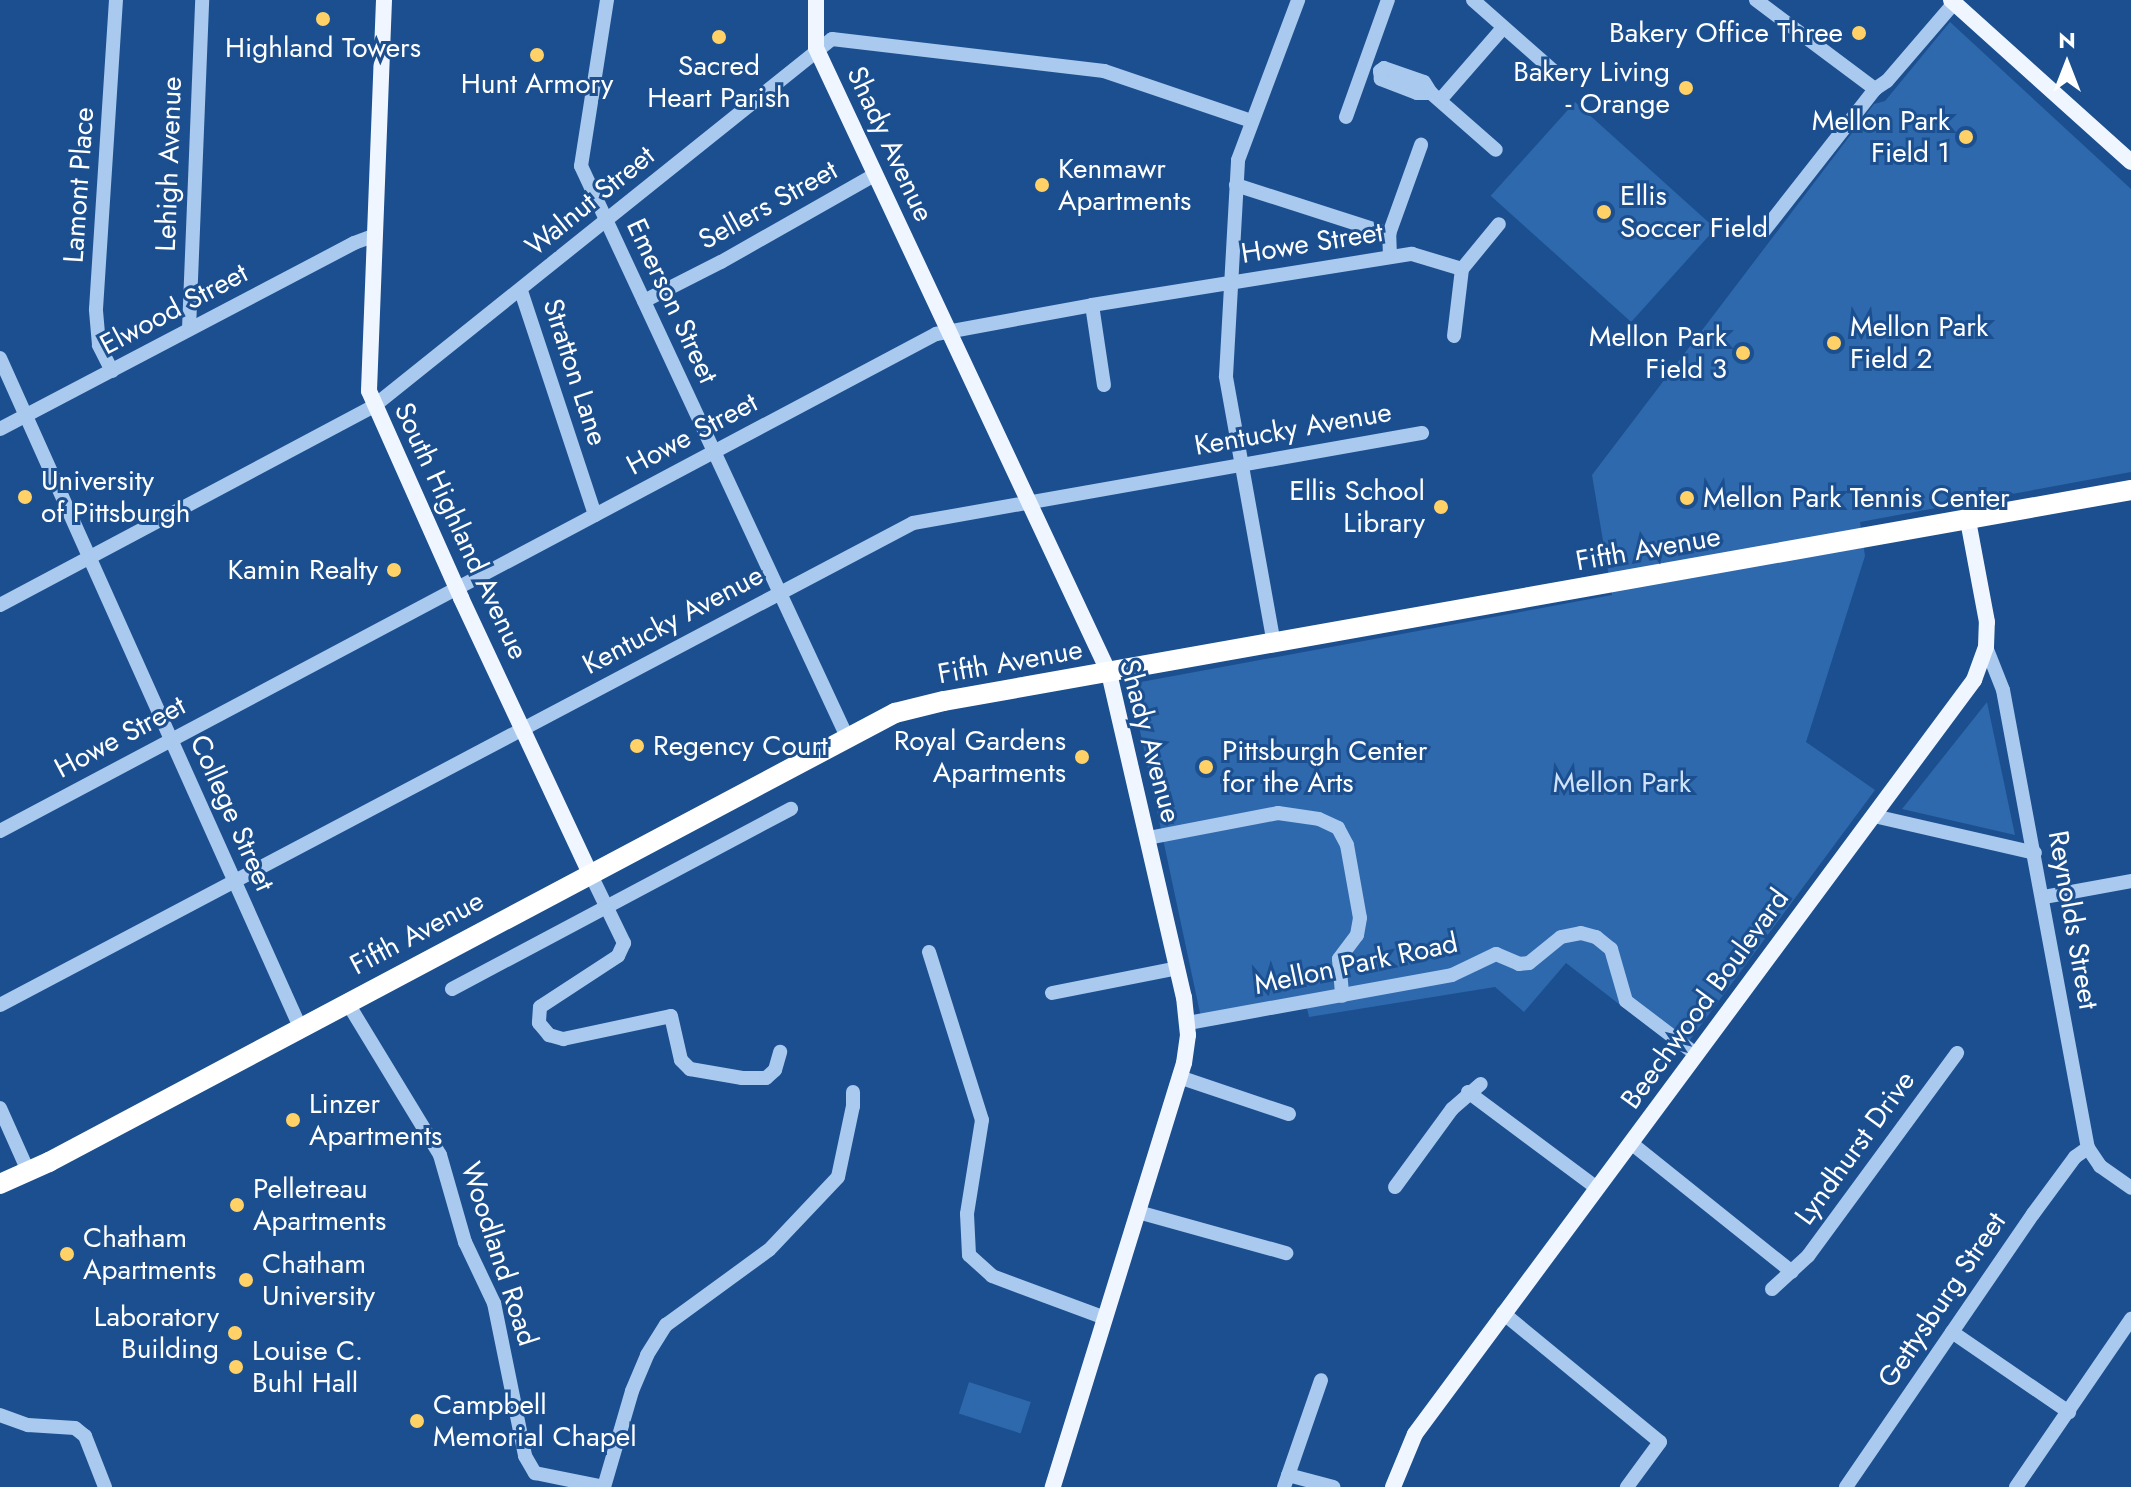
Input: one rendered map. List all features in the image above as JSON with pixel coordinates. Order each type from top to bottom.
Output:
[{"type":"highway","name":"Fifth Avenue","points":[[0,1184],[29,1173],[895,713],[931,704],[2131,490]]},
{"type":"main road","name":"South Highland Avenue","points":[[384,0],[369,391],[590,873]]},
{"type":"main road","name":"Shady Avenue","points":[[816,0],[816,48],[1109,673],[1188,1023],[1179,1077],[1053,1487]]},
{"type":"main road","points":[[1953,1],[2131,162]]},
{"type":"main road","name":"Beechwood Boulevard","points":[[1393,1487],[1415,1434],[1967,691],[1986,647],[1986,611],[1968,520]]},
{"type":"street","name":"Lamont Place","points":[[112,371],[99,345],[96,309],[116,0]]},
{"type":"street","name":"Lehigh Avenue","points":[[189,329],[202,0]]},
{"type":"street","name":"Emerson Street","points":[[607,0],[581,166],[848,739]]},
{"type":"street","points":[[1274,644],[1226,376],[1238,160],[1298,0]]},
{"type":"street","points":[[1346,117],[1388,0]]},
{"type":"street","points":[[1473,0],[1558,75]]},
{"type":"street","points":[[1756,0],[1875,89]]},
{"type":"street","points":[[1763,232],[1875,89],[1887,81],[1953,1]]},
{"type":"street","points":[[1496,150],[1436,96],[1503,28]]},
{"type":"street","name":"Walnut Street","points":[[0,605],[374,406],[521,291],[816,48],[832,39],[1104,71],[1252,121]]},
{"type":"street","points":[[1390,257],[1389,234],[1421,145]]},
{"type":"street","name":"Sellers Street","points":[[644,301],[721,262],[874,175]]},
{"type":"street","points":[[1236,185],[1389,234]]},
{"type":"street","points":[[1454,336],[1462,269],[1499,224]]},
{"type":"street","name":"Elwood Street","points":[[0,429],[373,236]]},
{"type":"street","name":"Howe Street","points":[[0,831],[949,329],[1412,254],[1462,269]]},
{"type":"street","name":"Stratton Lane","points":[[521,291],[595,515]]},
{"type":"street","points":[[1092,305],[1104,385]]},
{"type":"street","name":"College Street","points":[[0,358],[300,1027]]},
{"type":"street","name":"Kentucky Avenue","points":[[0,1005],[913,523],[1422,433]]},
{"type":"street","name":"Reynolds Street","points":[[1986,647],[2002,684],[2044,897],[2088,1148]]},
{"type":"street","points":[[452,989],[791,809]]},
{"type":"street","points":[[1148,838],[1278,813],[1319,819],[1338,828],[1347,845],[1360,918],[1357,935],[1339,959],[1342,996]]},
{"type":"street","points":[[1874,816],[2035,853]]},
{"type":"street","points":[[590,873],[624,943],[618,956],[540,1007],[539,1023],[549,1035],[563,1039],[671,1016],[681,1060],[690,1069],[742,1078],[766,1078],[775,1070],[780,1052]]},
{"type":"street","points":[[2044,897],[2131,881]]},
{"type":"street","name":"Mellon Park Road","points":[[1188,1023],[1452,975],[1496,954],[1519,964],[1529,963],[1561,937],[1581,933],[1596,937],[1611,949],[1626,1001],[1697,1055]]},
{"type":"street","points":[[929,952],[982,1120],[967,1214],[969,1255],[992,1276],[1105,1318]]},
{"type":"street","points":[[1052,993],[1178,968]]},
{"type":"street","name":"Woodland Road","points":[[347,1002],[440,1155],[465,1242],[494,1303],[525,1456],[535,1473],[604,1487]]},
{"type":"street","name":"Lyndhurst Drive","points":[[1772,1289],[1808,1256],[1957,1053]]},
{"type":"street","points":[[1179,1077],[1289,1114]]},
{"type":"street","points":[[1395,1187],[1468,1092],[1481,1084]]},
{"type":"street","points":[[604,1487],[632,1391],[666,1325],[769,1250],[838,1177],[853,1106],[853,1092]]},
{"type":"street","points":[[1468,1092],[1597,1188]]},
{"type":"street","points":[[0,1108],[29,1173]]},
{"type":"street","points":[[1631,1143],[1792,1272]]},
{"type":"street","points":[[2088,1148],[2100,1166],[2131,1188]]},
{"type":"street","name":"Gettysburg Street","points":[[1846,1487],[2075,1157],[2088,1148]]},
{"type":"street","points":[[1138,1212],[1286,1253]]},
{"type":"street","points":[[1503,1313],[1660,1442],[1627,1487]]},
{"type":"street","points":[[2016,1487],[2131,1319]]},
{"type":"street","points":[[1952,1332],[2069,1412]]},
{"type":"street","points":[[1321,1380],[1286,1481],[1333,1487]]},
{"type":"street","points":[[0,1415],[28,1425],[75,1428],[85,1436],[105,1487]]},
{"type":"green space","name":"Mellon Park","points":[[1950,22],[2131,189],[2131,472],[1860,522],[1865,556],[1806,742],[1875,790],[1681,1052],[1566,963],[1524,1012],[1495,987],[1309,1017],[1307,1008],[1203,1027],[1130,684],[1612,595],[1592,475],[1874,104],[1885,101]]},
{"type":"green space","name":"Ellis Soccer Field","points":[[1575,102],[1715,228],[1631,322],[1491,196]]},
{"type":"green space","points":[[1987,702],[2015,835],[1902,809]]},
{"type":"green space","points":[[969,1382],[1031,1402],[1021,1433],[959,1413]]},
{"type":"place","name":"Highland Towers","points":[[323,19]]},
{"type":"place","name":"Bakery Office Three","points":[[1859,33]]},
{"type":"place","name":"Sacred Heart Parish","points":[[719,37]]},
{"type":"place","name":"Hunt Armory","points":[[537,55]]},
{"type":"place","name":"Bakery Living - Orange","points":[[1686,88]]},
{"type":"place","name":"Mellon Park Field 1","points":[[1966,137]]},
{"type":"place","name":"Kenmawr Apartments","points":[[1042,185]]},
{"type":"place","name":"Ellis Soccer Field","points":[[1604,212]]},
{"type":"place","name":"Mellon Park Field 2","points":[[1834,343]]},
{"type":"place","name":"Mellon Park Field 3","points":[[1743,353]]},
{"type":"place","name":"University of Pittsburgh","points":[[25,497]]},
{"type":"place","name":"Mellon Park Tennis Center","points":[[1687,498]]},
{"type":"place","name":"Ellis School Library","points":[[1441,507]]},
{"type":"place","name":"Kamin Realty","points":[[394,570]]},
{"type":"place","name":"Regency Court","points":[[637,746]]},
{"type":"place","name":"Royal Gardens Apartments","points":[[1082,757]]},
{"type":"place","name":"Pittsburgh Center for the Arts","points":[[1206,767]]},
{"type":"place","name":"Linzer Apartments","points":[[293,1120]]},
{"type":"place","name":"Pelletreau Apartments","points":[[237,1205]]},
{"type":"place","name":"Chatham Apartments","points":[[67,1254]]},
{"type":"place","name":"Chatham University","points":[[246,1280]]},
{"type":"place","name":"Laboratory Building","points":[[235,1333]]},
{"type":"place","name":"Louise C. Buhl Hall","points":[[236,1367]]},
{"type":"place","name":"Campbell Memorial Chapel","points":[[417,1421]]}]
